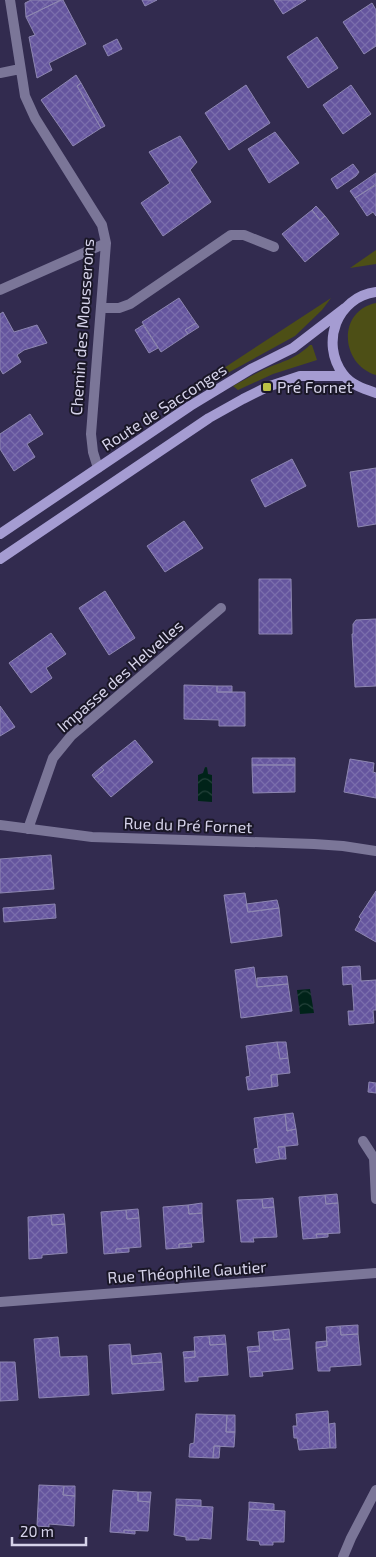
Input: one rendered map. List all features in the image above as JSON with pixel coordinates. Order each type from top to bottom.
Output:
[{"type":"street","name":"Chemin des Mousserons","points":[[10,0],[25,96],[35,118],[102,225],[106,243],[91,434],[93,452],[98,468]]},
{"type":"street","points":[[0,72],[20,69]]},
{"type":"street","points":[[101,308],[119,308],[130,304],[231,235],[244,235],[274,247]]},
{"type":"street","points":[[0,290],[106,243]]},
{"type":"street","name":"Route de Sacconges","points":[[0,534],[190,406],[251,369],[293,348],[358,297],[375,291]]},
{"type":"street","points":[[345,308],[335,324],[332,342],[335,360],[344,376],[358,387],[376,393]]},
{"type":"street","points":[[0,559],[209,418],[243,399],[267,387],[300,376],[344,376]]},
{"type":"street","name":"Impasse des Helvelles","points":[[28,830],[53,758],[71,736],[221,608]]},
{"type":"street","name":"Rue du Pré Fornet","points":[[0,825],[92,837],[343,846],[376,852]]},
{"type":"street","points":[[364,1141],[374,1158],[376,1199]]},
{"type":"street","name":"Rue Théophile Gautier","points":[[0,1302],[376,1273]]},
{"type":"street","points":[[343,1557],[376,1490]]},
{"type":"shaded area","points":[[376,250],[376,264],[350,268]]},
{"type":"shaded area","points":[[331,298],[322,310],[295,336],[224,375],[222,371],[224,368]]},
{"type":"shaded area","points":[[376,303],[376,375],[364,369],[355,360],[348,338],[349,326],[354,316],[363,308]]},
{"type":"shaded area","points":[[312,345],[317,360],[273,374],[238,390],[233,386],[293,357]]},
{"type":"water","points":[[205,767],[207,767],[208,774],[212,775],[212,802],[198,801],[198,775],[203,773]]},
{"type":"water","points":[[310,989],[314,1013],[300,1014],[297,990]]},
{"type":"building","points":[[31,0],[61,0],[26,17],[25,3]]},
{"type":"building","points":[[63,0],[86,44],[49,63],[52,70],[37,78],[29,37],[35,35],[26,17]]},
{"type":"building","points":[[142,0],[157,0],[145,6]]},
{"type":"building","points":[[274,0],[306,0],[283,14]]},
{"type":"building","points":[[372,3],[376,10],[376,46],[364,54],[343,22]]},
{"type":"building","points":[[317,37],[338,68],[308,88],[287,57]]},
{"type":"building","points":[[117,39],[122,49],[108,56],[103,46]]},
{"type":"building","points":[[76,75],[81,83],[77,86],[101,128],[73,146],[41,100]]},
{"type":"building","points":[[81,83],[105,126],[101,128],[77,86]]},
{"type":"building","points":[[246,85],[270,123],[229,150],[205,113]]},
{"type":"building","points":[[351,85],[371,114],[343,134],[323,105]]},
{"type":"building","points":[[275,132],[299,163],[269,183],[248,149]]},
{"type":"building","points":[[180,136],[197,162],[190,170],[211,202],[163,236],[141,203],[170,183],[149,152]]},
{"type":"building","points":[[353,164],[359,172],[337,189],[331,179]]},
{"type":"building","points":[[376,173],[376,184],[355,198],[350,191]]},
{"type":"building","points":[[376,185],[376,216],[373,212],[367,216],[355,198]]},
{"type":"building","points":[[316,206],[325,216],[320,220],[312,210]]},
{"type":"building","points":[[312,210],[320,220],[325,216],[339,234],[305,262],[282,234]]},
{"type":"building","points":[[179,298],[196,323],[185,330],[188,334],[161,352],[142,322]]},
{"type":"building","points":[[3,312],[14,332],[37,325],[47,343],[24,350],[17,355],[21,362],[3,374],[0,369],[0,314]]},
{"type":"building","points":[[196,323],[199,327],[188,334],[185,330]]},
{"type":"building","points":[[143,325],[158,348],[149,353],[135,330]]},
{"type":"building","points":[[30,414],[43,434],[27,444],[35,457],[14,471],[0,449],[0,434]]},
{"type":"building","points":[[292,459],[306,486],[265,507],[251,480]]},
{"type":"building","points":[[376,468],[376,524],[358,527],[350,472]]},
{"type":"building","points":[[184,521],[203,548],[165,572],[147,546]]},
{"type":"building","points":[[259,579],[291,579],[292,634],[259,634]]},
{"type":"building","points":[[105,591],[135,638],[109,655],[79,608]]},
{"type":"building","points":[[376,619],[376,686],[355,687],[353,624],[356,620]]},
{"type":"building","points":[[51,633],[66,654],[46,668],[52,678],[31,693],[9,663]]},
{"type":"building","points":[[184,685],[217,686],[217,692],[245,692],[245,726],[219,726],[219,720],[184,719]]},
{"type":"building","points":[[217,686],[232,686],[232,692],[217,692]]},
{"type":"building","points":[[0,706],[15,727],[0,736]]},
{"type":"building","points":[[135,740],[153,762],[111,797],[94,778],[104,770],[101,767]]},
{"type":"building","points":[[252,758],[295,758],[295,765],[252,765]]},
{"type":"building","points":[[350,759],[374,763],[373,772],[376,773],[376,798],[344,792]]},
{"type":"building","points":[[252,765],[295,765],[295,792],[253,793]]},
{"type":"building","points":[[101,767],[104,770],[94,778],[92,775]]},
{"type":"building","points":[[51,855],[54,889],[0,893],[0,859]]},
{"type":"building","points":[[376,891],[376,942],[355,930],[361,919],[359,917]]},
{"type":"building","points":[[245,893],[248,912],[279,908],[282,936],[231,943],[224,895]]},
{"type":"building","points":[[277,900],[279,908],[248,912],[246,904]]},
{"type":"building","points":[[55,904],[56,918],[4,922],[3,908]]},
{"type":"building","points":[[360,966],[361,981],[376,980],[376,1010],[373,1010],[374,1023],[349,1025],[348,1011],[354,1011],[352,984],[343,985],[342,967]]},
{"type":"building","points":[[254,967],[257,987],[288,984],[292,1011],[241,1018],[235,970]]},
{"type":"building","points":[[287,976],[288,984],[257,987],[257,978]]},
{"type":"building","points":[[277,1042],[280,1059],[288,1058],[290,1073],[271,1075],[272,1087],[248,1090],[246,1077],[250,1076],[246,1046]]},
{"type":"building","points":[[277,1042],[286,1042],[288,1058],[280,1059]]},
{"type":"building","points":[[277,1074],[278,1086],[272,1087],[271,1075]]},
{"type":"building","points":[[369,1082],[376,1083],[376,1093],[368,1092]]},
{"type":"building","points":[[293,1113],[296,1129],[287,1131],[285,1114]]},
{"type":"building","points":[[285,1114],[287,1131],[296,1129],[298,1145],[278,1147],[280,1159],[256,1163],[254,1149],[258,1148],[254,1118]]},
{"type":"building","points":[[278,1147],[285,1147],[286,1159],[280,1159]]},
{"type":"building","points":[[337,1194],[338,1203],[326,1204],[325,1195]]},
{"type":"building","points":[[325,1195],[326,1204],[338,1203],[340,1233],[316,1234],[317,1238],[303,1239],[299,1197]]},
{"type":"building","points":[[273,1198],[274,1207],[263,1208],[262,1199]]},
{"type":"building","points":[[262,1199],[263,1208],[274,1207],[277,1237],[253,1238],[254,1242],[241,1242],[237,1200]]},
{"type":"building","points":[[202,1203],[202,1213],[189,1214],[188,1205]]},
{"type":"building","points":[[188,1205],[189,1214],[202,1213],[204,1242],[179,1244],[179,1248],[166,1249],[163,1207]]},
{"type":"building","points":[[138,1209],[139,1218],[127,1219],[126,1210]]},
{"type":"building","points":[[126,1210],[127,1219],[139,1218],[141,1247],[116,1249],[116,1253],[104,1254],[101,1212]]},
{"type":"building","points":[[64,1214],[65,1224],[52,1225],[51,1215]]},
{"type":"building","points":[[51,1215],[52,1225],[65,1224],[67,1253],[42,1255],[42,1258],[29,1259],[28,1217]]},
{"type":"building","points":[[316,1234],[328,1234],[328,1237],[317,1238]]},
{"type":"building","points":[[191,1243],[192,1247],[179,1248],[179,1244]]},
{"type":"building","points":[[129,1248],[129,1252],[116,1253],[116,1249]]},
{"type":"building","points":[[358,1325],[358,1334],[341,1335],[340,1326]]},
{"type":"building","points":[[340,1326],[341,1335],[358,1334],[361,1365],[330,1367],[330,1371],[318,1371],[316,1348],[327,1346],[326,1327]]},
{"type":"building","points":[[289,1329],[290,1339],[274,1340],[273,1331]]},
{"type":"building","points":[[273,1331],[274,1340],[290,1339],[293,1369],[262,1372],[263,1376],[250,1377],[248,1352],[260,1351],[258,1332]]},
{"type":"building","points":[[225,1335],[226,1344],[210,1345],[209,1336]]},
{"type":"building","points":[[209,1336],[210,1345],[226,1344],[228,1375],[198,1377],[198,1381],[185,1382],[184,1358],[195,1357],[194,1337]]},
{"type":"building","points":[[58,1337],[60,1357],[87,1356],[89,1395],[39,1398],[34,1339]]},
{"type":"building","points":[[327,1341],[327,1346],[316,1348],[316,1342]]},
{"type":"building","points":[[130,1344],[132,1364],[162,1362],[164,1390],[112,1394],[109,1345]]},
{"type":"building","points":[[259,1346],[260,1351],[248,1352],[247,1347]]},
{"type":"building","points":[[195,1351],[195,1357],[184,1358],[183,1352]]},
{"type":"building","points":[[161,1353],[162,1362],[132,1364],[131,1356]]},
{"type":"building","points":[[0,1362],[15,1362],[18,1400],[0,1401]]},
{"type":"building","points":[[328,1411],[330,1448],[299,1450],[297,1438],[294,1438],[293,1426],[297,1426],[296,1414]]},
{"type":"building","points":[[196,1414],[227,1415],[226,1432],[235,1432],[234,1447],[214,1446],[213,1458],[189,1457],[190,1444],[194,1443]]},
{"type":"building","points":[[227,1415],[235,1415],[235,1432],[226,1432]]},
{"type":"building","points":[[335,1423],[336,1448],[330,1448],[329,1424]]},
{"type":"building","points":[[214,1446],[220,1446],[219,1458],[213,1458]]},
{"type":"building","points":[[39,1485],[64,1486],[63,1495],[75,1496],[74,1526],[49,1524],[49,1527],[37,1526]]},
{"type":"building","points":[[64,1486],[75,1486],[75,1496],[63,1495]]},
{"type":"building","points":[[113,1490],[138,1492],[138,1501],[150,1502],[148,1531],[124,1530],[124,1533],[110,1532]]},
{"type":"building","points":[[138,1492],[151,1492],[150,1502],[138,1501]]},
{"type":"building","points":[[176,1499],[201,1500],[201,1506],[176,1505]]},
{"type":"building","points":[[249,1502],[274,1504],[274,1510],[249,1509]]},
{"type":"building","points":[[176,1505],[213,1507],[211,1539],[186,1540],[186,1537],[174,1535]]},
{"type":"building","points":[[249,1509],[285,1511],[284,1542],[273,1542],[273,1545],[260,1545],[259,1541],[247,1540]]},
{"type":"building","points":[[124,1530],[135,1531],[135,1534],[124,1533]]},
{"type":"place","name":"Pré Fornet","points":[[267,387]]}]
